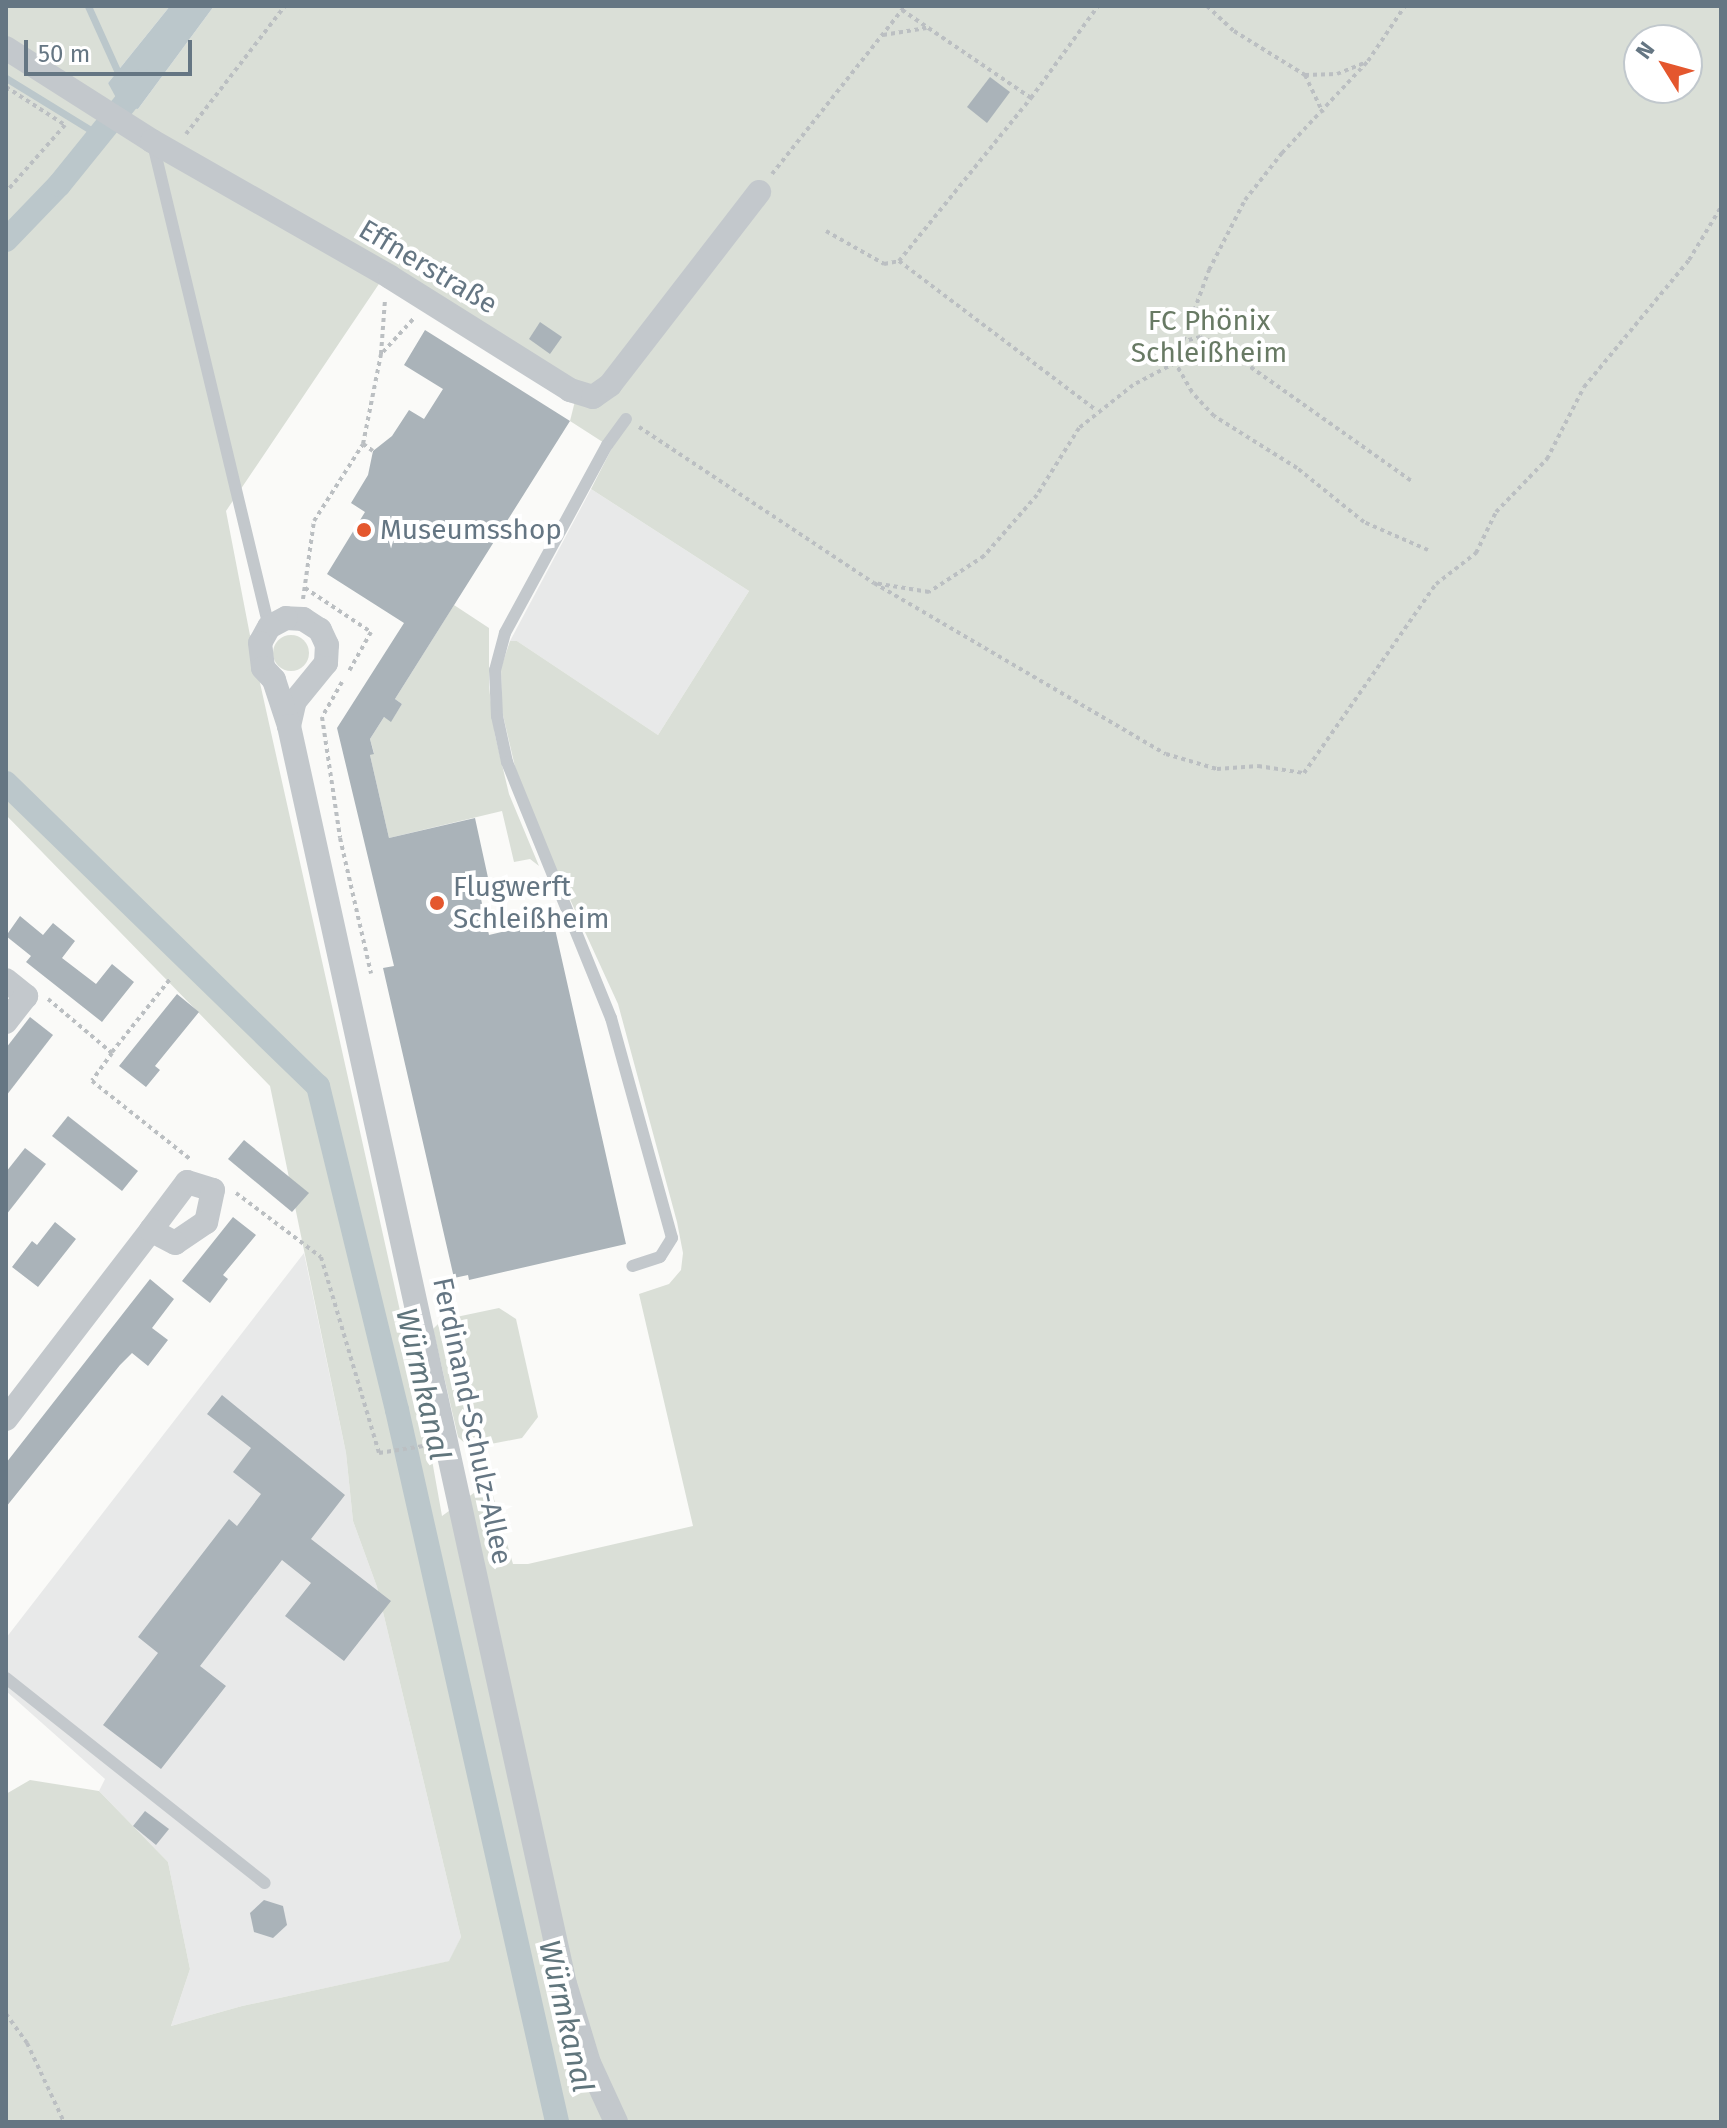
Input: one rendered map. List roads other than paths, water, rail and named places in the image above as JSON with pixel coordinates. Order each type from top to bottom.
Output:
[{"type":"street","name":"Effnerstraße","points":[[6,48],[152,140],[390,277],[570,390],[593,397],[610,385],[759,192]]},
{"type":"street","points":[[269,627],[286,618],[303,619],[320,630],[327,645],[326,663],[295,701],[289,726]]},
{"type":"street","name":"Ferdinand-Schulz-Allee","points":[[269,627],[260,643],[263,668],[274,680],[289,726],[565,1984],[589,2063],[616,2122]]},
{"type":"street","points":[[6,980],[26,996],[6,1022]]},
{"type":"street","points":[[6,1419],[151,1230]]},
{"type":"lane","points":[[152,140],[269,627]]},
{"type":"lane","points":[[626,419],[607,445],[505,633],[495,670],[497,716],[507,762],[611,1018],[672,1238],[660,1257],[632,1266]]},
{"type":"lane","points":[[6,1678],[265,1883]]},
{"type":"waterway","points":[[88,6],[120,77]]},
{"type":"waterway","points":[[6,78],[97,134]]},
{"type":"waterway","points":[[6,240],[59,185],[143,81]]},
{"type":"waterway","name":"Würmkanal","points":[[6,783],[318,1086],[397,1410],[557,2122]]},
{"type":"place","name":"Museumsshop","points":[[364,530]]},
{"type":"place","name":"Flugwerft Schleißheim","points":[[437,903]]},
{"type":"park label","name":"FC Phönix Schleißheim","points":[[1209,337]]}]
